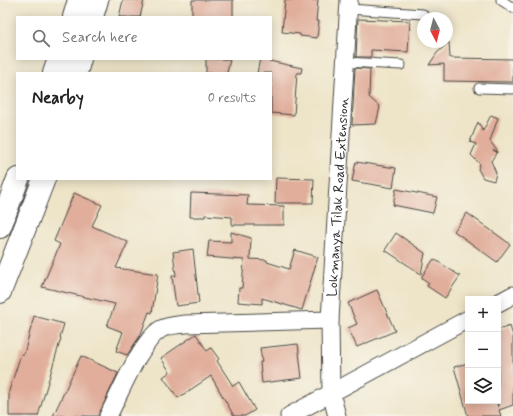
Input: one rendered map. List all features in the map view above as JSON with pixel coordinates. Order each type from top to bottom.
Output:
[{"type":"street","points":[[74,16],[80,0]]},
{"type":"street","points":[[92,16],[97,0]]},
{"type":"street","name":"Lokmanya Tilak Road Extension","points":[[337,416],[331,393],[330,320],[349,5]]},
{"type":"street","points":[[54,72],[59,60]]},
{"type":"street","points":[[76,72],[80,60]]},
{"type":"street","points":[[0,227],[18,180]]},
{"type":"street","points":[[0,292],[44,180]]},
{"type":"street","points":[[501,301],[513,295]]},
{"type":"street","points":[[108,416],[137,359],[150,340],[161,329],[185,324],[330,320]]},
{"type":"street","points":[[289,416],[465,321]]},
{"type":"lane","points":[[501,0],[513,8]]},
{"type":"lane","points":[[349,5],[417,13]]},
{"type":"lane","points":[[346,62],[401,64]]},
{"type":"lane","points":[[479,88],[513,89]]},
{"type":"building","points":[[123,0],[144,0],[140,16],[119,16]]},
{"type":"building","points":[[192,0],[233,0],[233,16],[192,16]]},
{"type":"building","points":[[285,0],[318,0],[316,21],[319,21],[317,38],[282,32]]},
{"type":"building","points":[[358,19],[410,21],[408,52],[371,50],[371,57],[356,57]]},
{"type":"building","points":[[442,48],[449,48],[450,58],[513,59],[513,82],[444,81],[444,64],[429,65]]},
{"type":"building","points":[[206,60],[230,60],[227,72],[206,72]]},
{"type":"building","points":[[260,60],[302,68],[301,73],[297,73],[294,115],[272,113],[272,72],[257,72]]},
{"type":"building","points":[[355,68],[370,69],[369,97],[380,107],[376,124],[352,125]]},
{"type":"building","points":[[491,115],[498,118],[490,141],[498,152],[493,150],[497,152],[491,161],[496,173],[494,181],[483,178],[478,169],[480,164],[471,155],[476,144],[470,142],[478,122],[483,131]]},
{"type":"building","points":[[356,162],[396,168],[393,188],[352,181]]},
{"type":"building","points":[[276,178],[314,179],[313,203],[275,203]]},
{"type":"building","points":[[396,189],[437,197],[433,213],[393,205]]},
{"type":"building","points":[[74,193],[102,205],[92,226],[128,242],[116,268],[158,274],[152,313],[149,312],[140,336],[127,355],[116,351],[123,332],[107,326],[115,304],[42,287],[60,244],[54,241]]},
{"type":"building","points":[[191,193],[248,195],[247,205],[284,206],[284,225],[232,225],[232,217],[205,215],[205,217],[190,217]]},
{"type":"building","points":[[467,213],[510,244],[497,262],[454,231]]},
{"type":"building","points":[[231,232],[251,238],[250,259],[267,260],[267,262],[289,269],[295,250],[318,257],[302,310],[262,298],[262,304],[238,302],[239,288],[242,288],[244,260],[207,257],[209,241],[231,242]]},
{"type":"building","points":[[396,233],[425,253],[421,274],[385,250]]},
{"type":"building","points":[[193,249],[199,303],[176,306],[172,276],[176,276],[173,252]]},
{"type":"building","points":[[434,259],[460,276],[445,298],[427,286],[429,283],[422,278]]},
{"type":"building","points":[[377,290],[395,331],[357,347],[348,328],[357,324],[348,303]]},
{"type":"building","points":[[34,316],[64,324],[61,338],[38,416],[9,416],[9,391],[21,354],[24,354]]},
{"type":"building","points":[[510,326],[513,336],[513,405],[499,410],[501,416],[468,416],[454,367],[465,364],[465,404],[497,404],[498,407],[498,404],[501,404],[501,329]]},
{"type":"building","points":[[196,334],[207,351],[211,348],[219,359],[217,361],[233,386],[239,382],[255,410],[245,416],[234,416],[211,376],[178,398],[163,377],[170,372],[161,358]]},
{"type":"building","points":[[298,344],[302,378],[262,383],[260,348]]},
{"type":"building","points":[[81,356],[118,373],[98,416],[53,416]]}]
